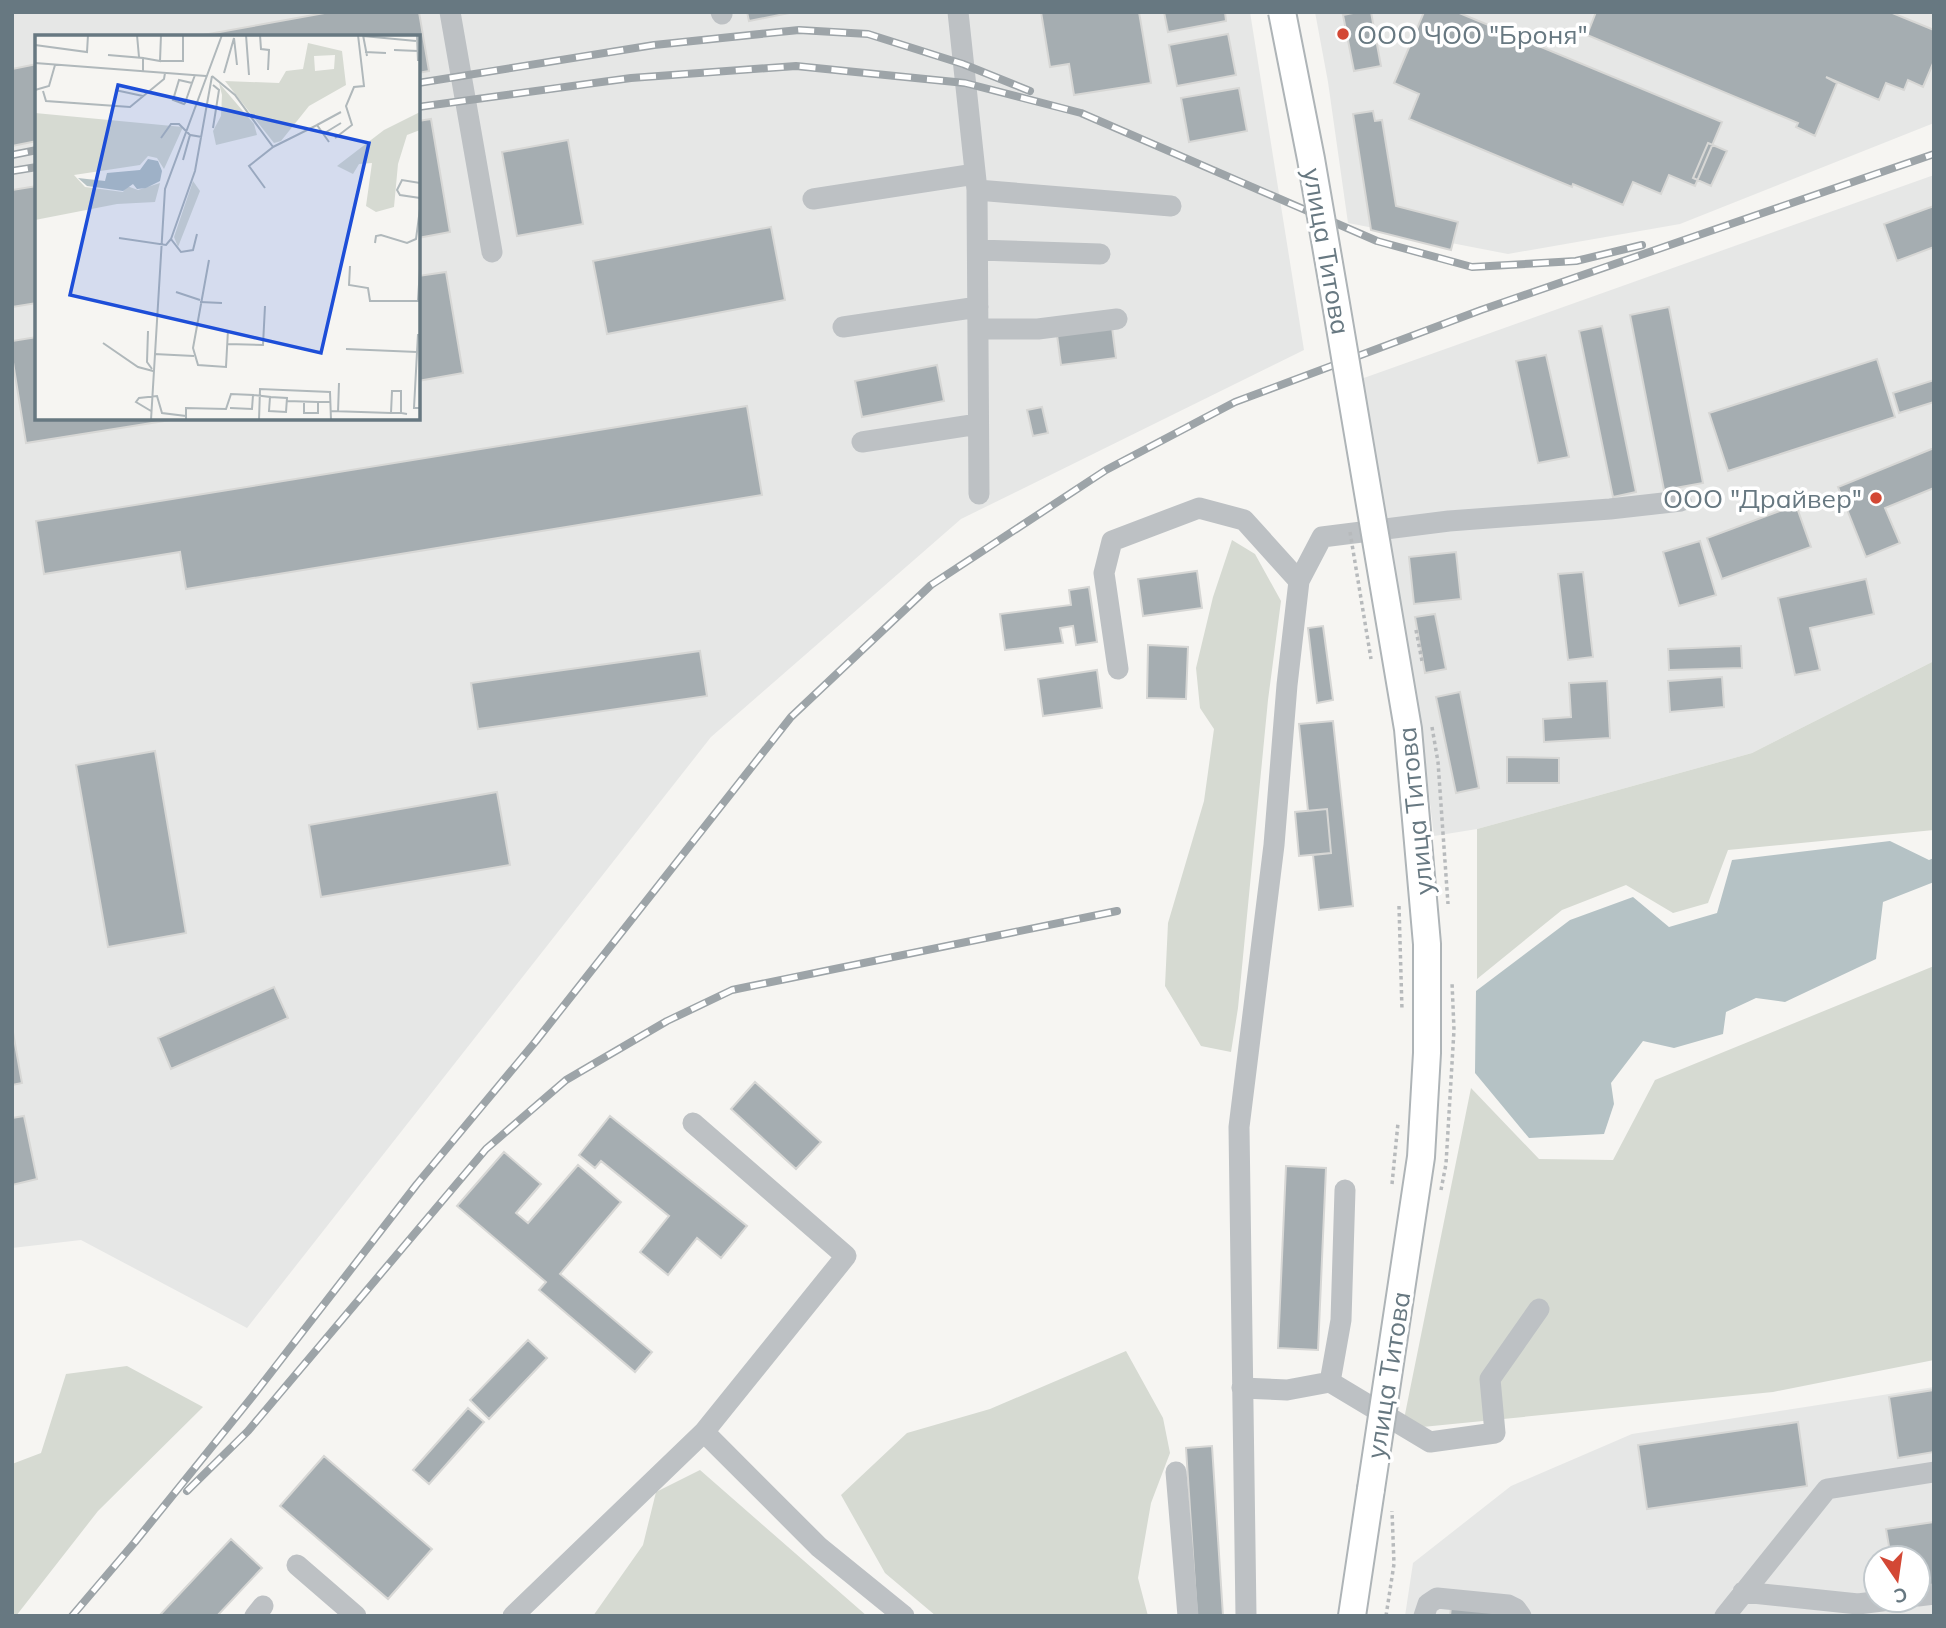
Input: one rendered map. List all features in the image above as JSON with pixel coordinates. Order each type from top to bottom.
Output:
[{"type":"main road","name":"улица Титова","points":[[1282,12],[1331,273],[1408,729],[1427,944],[1427,1053],[1421,1157],[1381,1496],[1352,1616]]},
{"type":"lane","points":[[450,12],[492,253]]},
{"type":"lane","points":[[958,12],[976,182],[978,494]]},
{"type":"lane","points":[[813,199],[976,182],[1171,206]]},
{"type":"lane","points":[[978,250],[1100,254]]},
{"type":"lane","points":[[843,327],[978,307]]},
{"type":"lane","points":[[978,329],[1038,329],[1117,320]]},
{"type":"lane","points":[[862,442],[978,424]]},
{"type":"lane","points":[[1246,1616],[1239,1127],[1274,845],[1287,685],[1299,581],[1322,537],[1449,522],[1681,501]]},
{"type":"lane","points":[[1118,669],[1104,573],[1112,541],[1199,508],[1244,520],[1299,581]]},
{"type":"lane","points":[[513,1616],[704,1432],[846,1256],[693,1123]]},
{"type":"lane","points":[[1330,1382],[1341,1320],[1345,1190]]},
{"type":"lane","points":[[1242,1388],[1287,1390],[1330,1382],[1430,1443],[1495,1433],[1490,1379],[1539,1309]]},
{"type":"lane","points":[[704,1432],[819,1547],[904,1616]]},
{"type":"lane","points":[[1176,1472],[1188,1616]]},
{"type":"lane","points":[[1725,1616],[1827,1489],[1934,1472]]},
{"type":"lane","points":[[297,1565],[354,1615]]},
{"type":"lane","points":[[1744,1592],[1862,1604]]},
{"type":"lane","points":[[1424,1616],[1432,1600],[1444,1598],[1508,1605],[1517,1609],[1521,1616]]},
{"type":"path","points":[[1349,526],[1372,662]]},
{"type":"path","points":[[1399,907],[1402,1016]]},
{"type":"path","points":[[1392,1183],[1399,1119]]},
{"type":"path","points":[[1381,1496],[1394,1564],[1386,1616]]},
{"type":"shaded area","points":[[12,12],[1250,12],[1304,350],[961,519],[711,737],[247,1328],[81,1240],[12,1248]]},
{"type":"shaded area","points":[[1315,12],[1934,12],[1934,123],[1680,224],[1508,254],[1348,223]]},
{"type":"shaded area","points":[[1934,175],[1934,661],[1752,753],[1477,829],[1434,836],[1420,720],[1361,379]]},
{"type":"shaded area","points":[[1232,540],[1255,554],[1281,601],[1268,700],[1238,1008],[1231,1052],[1201,1046],[1165,986],[1168,923],[1204,801],[1214,729],[1200,708],[1196,668],[1213,597]]},
{"type":"shaded area","points":[[1934,661],[1934,830],[1728,850],[1708,903],[1673,913],[1626,885],[1562,910],[1477,979],[1477,829],[1752,753]]},
{"type":"shaded area","points":[[1890,841],[1929,860],[1934,858],[1934,882],[1883,902],[1876,959],[1785,1002],[1756,998],[1726,1012],[1723,1034],[1674,1048],[1643,1041],[1611,1083],[1614,1104],[1604,1134],[1529,1138],[1475,1073],[1476,991],[1570,920],[1633,897],[1669,927],[1717,913],[1732,860]]},
{"type":"shaded area","points":[[1934,966],[1934,1360],[1773,1392],[1402,1429],[1471,1088],[1539,1159],[1613,1160],[1655,1080]]},
{"type":"shaded area","points":[[1126,1351],[1163,1418],[1170,1453],[1151,1503],[1138,1578],[1148,1616],[936,1616],[885,1573],[841,1495],[907,1433],[990,1409]]},
{"type":"shaded area","points":[[127,1366],[203,1407],[98,1511],[16,1616],[12,1616],[12,1464],[41,1453],[66,1374]]},
{"type":"shaded area","points":[[1934,1387],[1934,1616],[1405,1616],[1413,1563],[1511,1486],[1632,1434]]},
{"type":"shaded area","points":[[700,1470],[867,1616],[593,1616],[643,1545],[656,1492]]},
{"type":"building","points":[[330,12],[419,12],[429,71],[420,73],[420,35],[203,35]]},
{"type":"building","points":[[747,12],[794,12],[749,21]]},
{"type":"building","points":[[1041,12],[1139,12],[1151,83],[1074,95],[1069,64],[1050,67]]},
{"type":"building","points":[[1164,12],[1225,12],[1226,21],[1168,32]]},
{"type":"building","points":[[1371,12],[1381,66],[1354,71],[1343,15]]},
{"type":"building","points":[[1424,12],[1457,12],[1722,122],[1695,186],[1669,175],[1661,194],[1633,182],[1623,205],[1573,184],[1572,187],[1409,119],[1419,94],[1394,83]]},
{"type":"building","points":[[1596,12],[1890,12],[1934,30],[1934,61],[1923,87],[1908,80],[1904,90],[1886,83],[1879,100],[1826,77],[1837,83],[1815,136],[1796,127],[1798,123],[1587,35]]},
{"type":"building","points":[[1228,34],[1236,75],[1177,86],[1169,45]]},
{"type":"building","points":[[35,64],[35,141],[12,146],[12,69]]},
{"type":"building","points":[[1239,88],[1247,131],[1189,142],[1181,98]]},
{"type":"building","points":[[1373,111],[1375,121],[1382,120],[1396,206],[1458,222],[1451,250],[1371,230],[1353,114]]},
{"type":"building","points":[[431,119],[450,232],[420,238],[420,121]]},
{"type":"building","points":[[568,140],[583,224],[517,236],[502,152]]},
{"type":"building","points":[[1708,143],[1727,151],[1711,186],[1693,178]]},
{"type":"building","points":[[35,186],[35,303],[12,307],[12,190]]},
{"type":"building","points":[[1934,206],[1934,247],[1897,261],[1884,224]]},
{"type":"building","points":[[771,227],[785,300],[607,334],[593,261]]},
{"type":"building","points":[[446,272],[463,373],[420,381],[420,276]]},
{"type":"building","points":[[1669,307],[1703,483],[1664,490],[1630,315]]},
{"type":"building","points":[[1602,326],[1636,492],[1613,497],[1579,331]]},
{"type":"building","points":[[1112,327],[1116,358],[1061,365],[1057,335]]},
{"type":"building","points":[[35,337],[35,420],[170,420],[26,443],[12,341]]},
{"type":"building","points":[[1546,355],[1569,457],[1538,463],[1516,361]]},
{"type":"building","points":[[1877,359],[1895,417],[1728,471],[1709,413]]},
{"type":"building","points":[[937,365],[944,401],[862,417],[855,381]]},
{"type":"building","points":[[1934,380],[1934,402],[1899,413],[1893,393]]},
{"type":"building","points":[[747,406],[762,495],[186,589],[180,552],[44,574],[36,521]]},
{"type":"building","points":[[1042,407],[1048,433],[1033,436],[1027,410]]},
{"type":"building","name":"ООО \"Драйвер\"","points":[[1934,448],[1934,488],[1885,508],[1900,543],[1866,557],[1838,487]]},
{"type":"building","points":[[1796,505],[1811,547],[1722,579],[1707,538]]},
{"type":"building","points":[[1700,541],[1716,595],[1679,606],[1663,552]]},
{"type":"building","points":[[1456,552],[1461,599],[1414,604],[1409,557]]},
{"type":"building","points":[[1197,571],[1202,608],[1143,616],[1138,579]]},
{"type":"building","points":[[1583,572],[1593,657],[1568,660],[1558,574]]},
{"type":"building","points":[[1866,579],[1874,614],[1810,628],[1820,670],[1795,675],[1778,598]]},
{"type":"building","points":[[1089,587],[1097,642],[1076,645],[1073,626],[1060,628],[1063,643],[1005,650],[1000,614],[1071,605],[1069,590]]},
{"type":"building","points":[[1435,614],[1446,669],[1425,673],[1415,617]]},
{"type":"building","points":[[1323,626],[1333,700],[1317,703],[1308,628]]},
{"type":"building","points":[[1148,645],[1188,647],[1186,699],[1147,698]]},
{"type":"building","points":[[1741,646],[1742,668],[1669,670],[1668,649]]},
{"type":"building","points":[[700,651],[707,696],[478,729],[471,683]]},
{"type":"building","points":[[1097,670],[1102,708],[1043,716],[1038,679]]},
{"type":"building","points":[[1722,677],[1724,707],[1670,712],[1668,681]]},
{"type":"building","points":[[1607,681],[1610,738],[1544,742],[1543,719],[1571,717],[1569,683]]},
{"type":"building","points":[[1460,692],[1479,788],[1456,793],[1436,697]]},
{"type":"building","points":[[1333,721],[1353,906],[1319,910],[1313,855],[1331,853],[1327,809],[1308,811],[1299,724]]},
{"type":"building","points":[[155,751],[186,933],[108,947],[76,765]]},
{"type":"building","points":[[1507,757],[1559,758],[1559,783],[1507,783]]},
{"type":"building","points":[[497,792],[510,865],[321,897],[309,825]]},
{"type":"building","points":[[1327,809],[1331,853],[1299,856],[1295,812]]},
{"type":"building","points":[[274,987],[288,1018],[171,1069],[158,1038]]},
{"type":"building","points":[[12,1027],[22,1083],[12,1085]]},
{"type":"building","points":[[755,1082],[821,1142],[796,1169],[731,1109]]},
{"type":"building","points":[[24,1116],[37,1179],[12,1185],[12,1118]]},
{"type":"building","points":[[610,1116],[747,1226],[721,1258],[697,1238],[668,1275],[640,1252],[669,1216],[601,1161],[595,1168],[579,1155]]},
{"type":"building","points":[[504,1152],[541,1184],[516,1213],[528,1223],[578,1165],[621,1202],[560,1274],[652,1352],[635,1372],[539,1290],[546,1282],[457,1206]]},
{"type":"building","points":[[1286,1166],[1326,1168],[1318,1350],[1278,1348]]},
{"type":"building","points":[[528,1340],[547,1358],[489,1419],[470,1400]]},
{"type":"building","points":[[1934,1390],[1934,1452],[1898,1458],[1889,1397]]},
{"type":"building","points":[[468,1408],[484,1422],[429,1484],[413,1470]]},
{"type":"building","points":[[1798,1422],[1807,1486],[1647,1509],[1638,1445]]},
{"type":"building","points":[[1212,1446],[1223,1616],[1197,1616],[1186,1448]]},
{"type":"building","points":[[324,1456],[432,1549],[388,1599],[280,1506]]},
{"type":"building","points":[[1934,1522],[1934,1586],[1932,1544],[1889,1544],[1886,1529]]},
{"type":"building","points":[[231,1539],[262,1568],[217,1616],[159,1616]]},
{"type":"building","points":[[1451,1607],[1508,1613],[1508,1616],[1450,1616]]},
{"type":"railway","points":[[420,83],[654,45],[799,30],[868,34],[963,64],[1030,91]]},
{"type":"railway","points":[[420,107],[631,78],[796,66],[965,83],[1081,113],[1377,241],[1472,267],[1576,261],[1642,245]]},
{"type":"railway","points":[[12,155],[35,150]]},
{"type":"railway","points":[[72,1616],[252,1397],[417,1184],[536,1041],[791,717],[931,585],[1106,470],[1235,402],[1481,310],[1934,154]]},
{"type":"railway","points":[[12,171],[35,167]]},
{"type":"railway","points":[[187,1491],[248,1431],[486,1149],[566,1080],[667,1021],[732,990],[1117,911]]},
{"type":"place","name":"ООО ЧОО \"Броня\"","points":[[1343,34]]},
{"type":"place","name":"ООО \"Драйвер\"","points":[[1876,498]]}]
